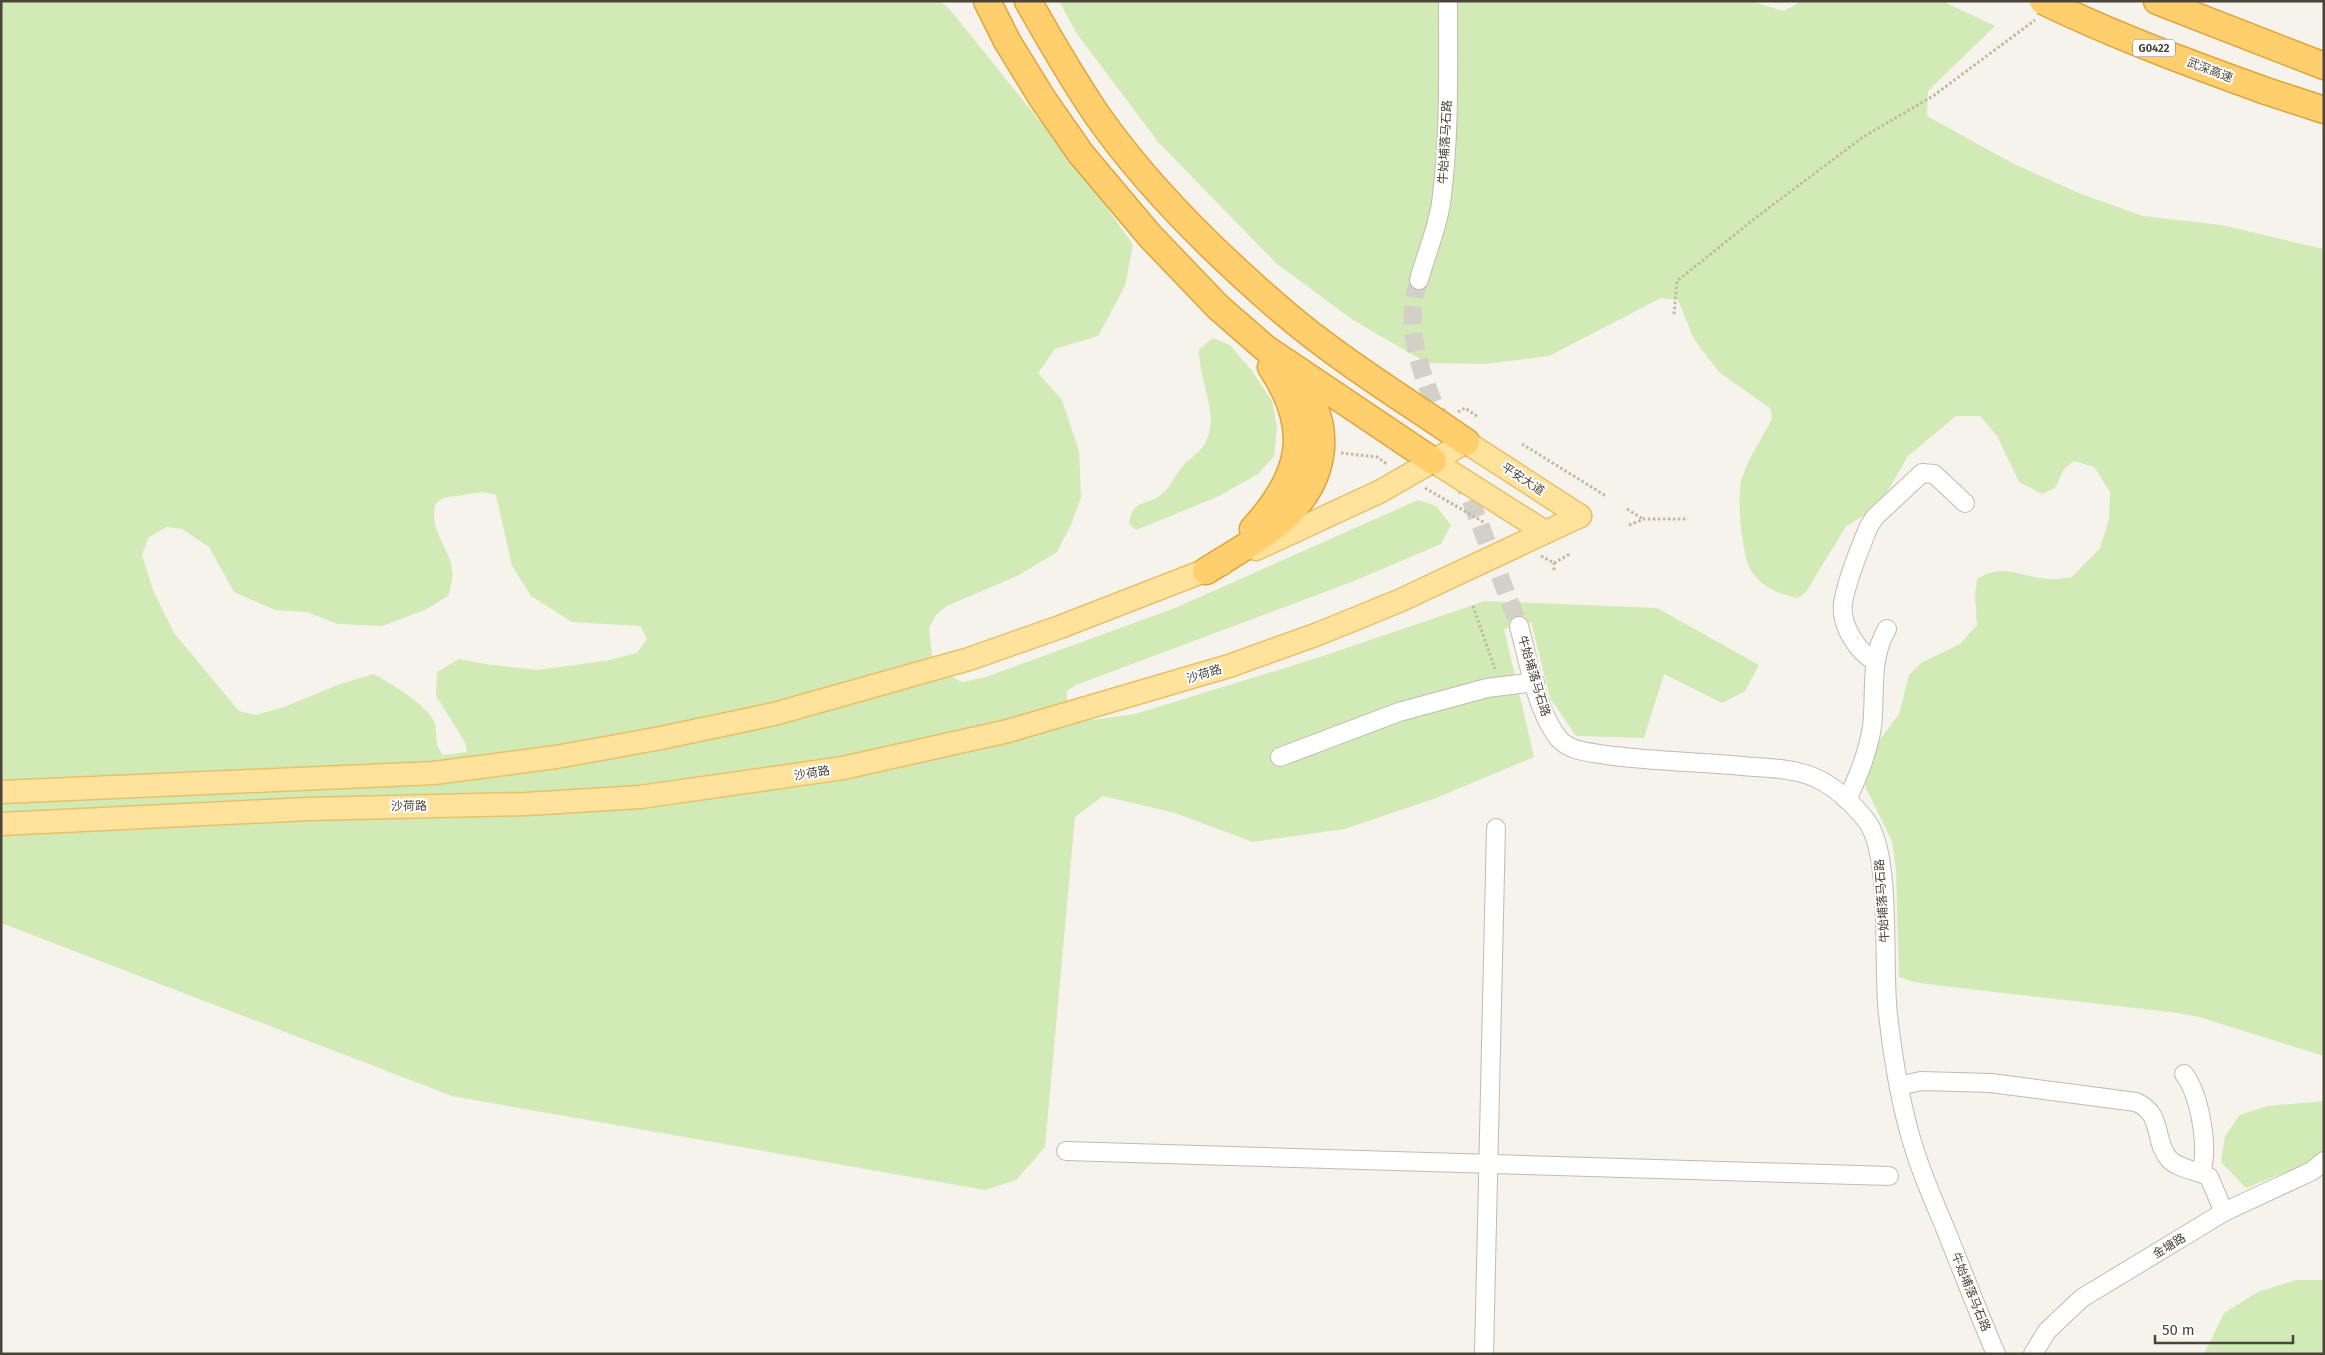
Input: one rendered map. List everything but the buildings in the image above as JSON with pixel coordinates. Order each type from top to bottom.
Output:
[{"type":"highway","points":[[987,1],[1007,41],[1037,90],[1081,154],[1150,236],[1255,340],[1434,460]]},
{"type":"highway","points":[[1028,1],[1062,62],[1098,116],[1165,198],[1281,310],[1328,346],[1466,442]]},
{"type":"highway","points":[[2157,1],[2324,66]]},
{"type":"highway","name":"武深高速","points":[[2040,10],[2071,15],[2203,68],[2324,110]]},
{"type":"highway","points":[[1206,571],[1246,537],[1268,512],[1286,485],[1296,458],[1297,431],[1285,392],[1255,340]]},
{"type":"main road","points":[[1,792],[434,773],[556,757],[651,740],[774,714],[969,659],[1060,627],[1206,571],[1381,491],[1466,442]]},
{"type":"main road","name":"平安大道","points":[[1466,442],[1580,516]]},
{"type":"main road","points":[[1434,460],[1545,532]]},
{"type":"main road","name":"沙荷路","points":[[1,824],[308,809],[526,804],[640,797],[842,768],[1008,731],[1229,666],[1318,634],[1398,601],[1580,516]]},
{"type":"street","name":"牛始埔落马石路","points":[[1418,280],[1431,244],[1441,204],[1447,143],[1448,1]]},
{"type":"street","points":[[1875,661],[1867,657],[1854,642],[1843,613],[1846,591],[1869,526],[1875,517],[1922,473],[1934,474],[1965,503]]},
{"type":"street","name":"牛始埔落马石路","points":[[1519,626],[1549,723],[1560,740],[1568,747],[1619,757],[1770,768],[1799,773],[1816,778],[1847,800],[1868,822],[1879,854],[1884,894],[1887,1011],[1899,1086],[1914,1148],[1996,1354]]},
{"type":"street","points":[[1847,800],[1857,779],[1869,741],[1875,661],[1881,640],[1887,629]]},
{"type":"street","points":[[1280,757],[1399,712],[1465,693],[1535,682]]},
{"type":"street","points":[[1484,1354],[1496,828]]},
{"type":"street","points":[[2184,1074],[2190,1081],[2198,1109],[2204,1152],[2201,1172]]},
{"type":"street","points":[[1899,1086],[1921,1081],[1991,1083],[2119,1098],[2136,1102],[2146,1106],[2151,1113],[2169,1159],[2176,1164],[2201,1172],[2209,1177],[2224,1212]]},
{"type":"street","points":[[1066,1151],[1888,1176]]},
{"type":"street","name":"金塘路","points":[[2032,1354],[2047,1331],[2082,1298],[2224,1212],[2320,1170]]},
{"type":"path","points":[[1674,314],[1677,281],[1758,216],[1864,136],[1932,96],[2040,10]]},
{"type":"path","points":[[1466,408],[1478,417]]},
{"type":"path","points":[[1522,444],[1606,496]]},
{"type":"path","points":[[1339,453],[1376,457],[1387,465]]},
{"type":"path","points":[[1424,487],[1485,523]]},
{"type":"path","points":[[1627,509],[1644,519]]},
{"type":"path","points":[[1629,525],[1644,519],[1688,519]]},
{"type":"path","points":[[1554,563],[1570,554]]},
{"type":"path","points":[[1538,555],[1554,563]]},
{"type":"path","points":[[1554,563],[1554,570]]},
{"type":"path","points":[[1473,606],[1500,686]]},
{"type":"green space","points":[[1,1],[938,1],[947,6],[1089,182],[1133,245],[1125,286],[1098,336],[1055,349],[1038,373],[1062,400],[1079,451],[1081,497],[1071,525],[1057,552],[1019,575],[947,606],[936,615],[929,628],[932,656],[942,672],[962,682],[986,677],[1175,608],[1418,500],[1436,506],[1451,525],[1441,544],[1354,581],[1076,685],[1067,691],[1067,705],[1073,718],[1085,721],[1135,714],[1317,658],[1485,601],[1657,608],[1759,665],[1745,691],[1722,703],[1664,674],[1644,738],[1576,736],[1550,698],[1531,622],[1504,629],[1534,757],[1436,798],[1345,829],[1253,842],[1175,813],[1103,796],[1075,817],[1045,1147],[1016,1180],[985,1190],[452,1096],[1,923]],"holes":[[[482,492],[496,495],[512,566],[531,596],[572,622],[640,626],[647,639],[637,653],[605,661],[537,670],[459,659],[437,672],[436,696],[465,742],[467,752],[443,755],[438,745],[434,722],[431,716],[417,702],[374,674],[340,684],[284,707],[255,715],[239,711],[174,633],[153,590],[142,555],[149,537],[167,527],[182,529],[209,547],[234,592],[275,610],[307,612],[338,624],[382,626],[425,610],[448,596],[452,566],[435,524],[435,504],[443,498]]]},
{"type":"green space","points":[[1059,1],[1751,1],[1783,11],[1803,1],[1942,1],[1995,26],[1928,91],[1927,116],[2012,163],[2081,194],[2143,216],[2221,225],[2324,249],[2324,1056],[2199,1017],[2178,1013],[1943,986],[1914,982],[1899,977],[1896,870],[1892,841],[1866,788],[1864,768],[1872,750],[1899,714],[1909,675],[1921,663],[1960,644],[1977,625],[1975,596],[1977,579],[1987,574],[2004,571],[2048,579],[2072,577],[2100,548],[2109,519],[2110,492],[2094,467],[2074,461],[2064,469],[2055,488],[2042,494],[2019,482],[1997,436],[1980,416],[1956,416],[1908,456],[1883,499],[1865,515],[1846,526],[1806,592],[1798,598],[1777,592],[1759,581],[1750,569],[1742,538],[1740,510],[1742,478],[1752,455],[1772,419],[1771,409],[1719,372],[1694,339],[1678,300],[1661,298],[1549,356],[1485,364],[1427,363],[1353,320],[1277,264],[1159,143],[1077,34]]},
{"type":"green space","points":[[1213,338],[1230,345],[1252,371],[1272,401],[1277,427],[1274,456],[1258,474],[1217,497],[1136,530],[1129,524],[1131,515],[1137,506],[1163,493],[1181,468],[1201,449],[1207,439],[1211,423],[1209,402],[1199,359],[1199,349]]},
{"type":"green space","points":[[2324,1101],[2324,1169],[2301,1166],[2246,1188],[2221,1162],[2225,1136],[2240,1115],[2268,1106]]},
{"type":"green space","points":[[2296,1280],[2324,1280],[2324,1354],[2204,1354],[2224,1313],[2258,1292]]},
{"type":"tunnel","points":[[1419,280],[1414,299],[1414,337],[1423,374],[1443,427]]},
{"type":"tunnel","points":[[1461,475],[1519,626]]}]
